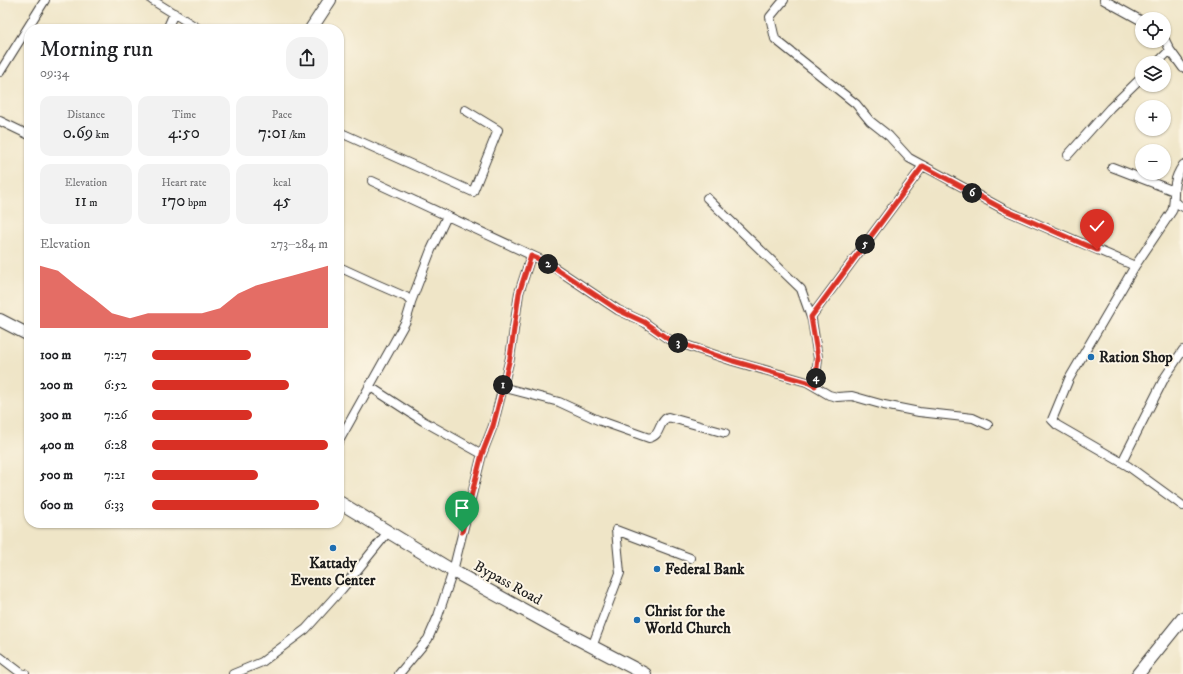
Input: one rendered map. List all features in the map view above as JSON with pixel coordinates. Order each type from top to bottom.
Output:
[{"type":"main road","points":[[314,24],[330,0]]},
{"type":"main road","points":[[0,320],[24,332]]},
{"type":"main road","name":"Bypass Road","points":[[344,505],[453,571],[592,647],[645,674]]},
{"type":"main road","points":[[1138,674],[1183,618]]},
{"type":"street","points":[[152,0],[192,24]]},
{"type":"street","points":[[784,0],[770,17],[775,39],[856,104],[870,121],[889,136],[909,158],[1005,210],[1135,266]]},
{"type":"street","points":[[1104,0],[1135,17]]},
{"type":"street","points":[[28,24],[42,1]]},
{"type":"street","points":[[169,24],[174,13]]},
{"type":"street","points":[[0,72],[24,31]]},
{"type":"street","points":[[1164,56],[1170,50],[1183,68]]},
{"type":"street","points":[[1068,155],[1110,108],[1135,84]]},
{"type":"street","points":[[344,134],[473,192],[498,130],[465,110]]},
{"type":"street","points":[[0,121],[24,133]]},
{"type":"street","points":[[1183,165],[1178,173],[1175,184],[1172,212],[1135,266],[1069,379],[1052,420],[1057,425],[1122,462],[1183,506]]},
{"type":"street","points":[[811,317],[923,166]]},
{"type":"street","points":[[1112,167],[1174,191]]},
{"type":"street","points":[[372,181],[546,262],[618,310],[644,322],[668,339],[733,361],[807,382],[829,395],[837,397],[852,396],[884,405],[919,412],[973,418],[988,425]]},
{"type":"street","points":[[707,198],[801,289],[811,317],[818,358],[815,386]]},
{"type":"street","points":[[1174,202],[1183,207]]},
{"type":"street","points":[[344,432],[406,321],[411,302],[431,250],[447,216]]},
{"type":"street","points":[[399,674],[428,639],[438,616],[453,571],[482,454],[493,426],[510,358],[519,293],[531,256]]},
{"type":"street","points":[[344,269],[406,297],[411,302]]},
{"type":"street","points":[[1122,462],[1165,377],[1183,350]]},
{"type":"street","points":[[369,386],[423,421],[482,454]]},
{"type":"street","points":[[502,387],[559,402],[598,420],[649,438],[654,437],[657,434],[662,422],[668,417],[725,433]]},
{"type":"street","points":[[592,647],[620,573],[616,530],[690,558]]},
{"type":"street","points":[[233,674],[262,662],[306,629],[342,589],[388,532]]},
{"type":"street","points":[[0,657],[21,673],[25,674]]},
{"type":"place","name":"Ration Shop","points":[[1091,357]]},
{"type":"place","name":"Kattady Events Center","points":[[333,548]]},
{"type":"place","name":"Federal Bank","points":[[657,569]]},
{"type":"place","name":"Christ for the World Church","points":[[637,620]]},
{"type":"route","points":[[462,532],[482,454],[493,426],[501,395],[510,358],[519,293],[531,256],[546,262],[618,310],[644,322],[668,339],[733,361],[807,382],[815,386],[818,358],[811,317],[923,166],[1005,210],[1097,250]]}]
